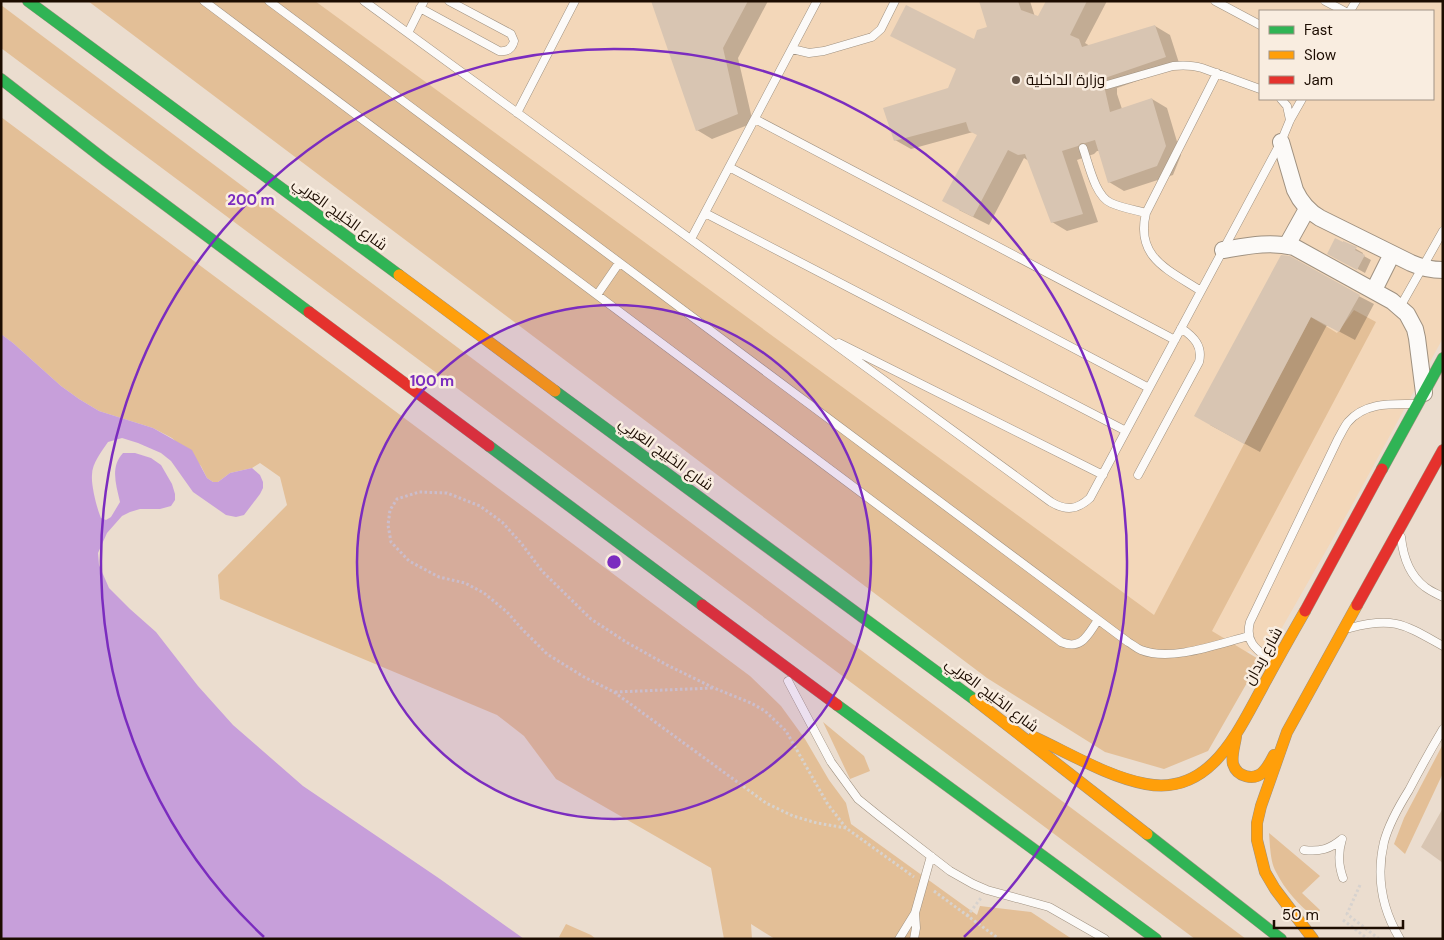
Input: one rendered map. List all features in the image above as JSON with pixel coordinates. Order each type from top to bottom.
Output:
[{"type":"main road","name":"شارع الخَلِيج العَربِي","points":[[28,1],[1004,722],[1281,939]]},
{"type":"main road","points":[[56,9],[80,41]]},
{"type":"main road","points":[[1,79],[105,160],[778,662],[1156,939]]},
{"type":"main road","points":[[1,93],[105,160]]},
{"type":"main road","name":"شارع ربدان","points":[[1004,722],[1120,778],[1140,784],[1159,786],[1178,784],[1194,778],[1210,767],[1236,736],[1443,358]]},
{"type":"main road","points":[[1236,736],[1233,766],[1239,773],[1249,777],[1261,774],[1267,768],[1443,450]]},
{"type":"main road","points":[[1287,732],[1261,806],[1257,822],[1258,840],[1260,855],[1275,889],[1313,939]]},
{"type":"street","points":[[1281,142],[1295,190],[1307,209],[1320,218],[1422,268],[1443,270]]},
{"type":"street","points":[[1287,245],[1307,209]]},
{"type":"street","points":[[1223,250],[1268,243],[1287,245],[1301,250],[1374,290],[1400,307],[1411,322],[1417,338],[1421,399]]},
{"type":"street","points":[[1374,290],[1392,254]]},
{"type":"lane","points":[[204,1],[1061,642],[1073,645],[1079,644],[1098,620]]},
{"type":"lane","points":[[269,1],[1098,620],[1141,650],[1159,654],[1178,654],[1249,636]]},
{"type":"lane","points":[[364,1],[1058,506],[1067,508],[1076,508],[1090,498],[1281,142],[1290,120],[1301,100]]},
{"type":"lane","points":[[408,33],[422,4],[499,50],[507,51],[511,48],[514,41],[511,34],[449,1]]},
{"type":"lane","points":[[518,113],[575,1]]},
{"type":"lane","points":[[691,240],[817,1]]},
{"type":"lane","points":[[792,49],[808,53],[824,51],[872,37],[881,29],[895,1]]},
{"type":"lane","points":[[1215,1],[1259,25]]},
{"type":"lane","points":[[1326,1],[1342,10]]},
{"type":"lane","points":[[1107,85],[1173,66],[1192,65],[1259,89]]},
{"type":"lane","points":[[1202,290],[1160,264],[1153,257],[1144,232],[1146,213],[1217,73]]},
{"type":"lane","points":[[1282,100],[1287,106],[1290,120]]},
{"type":"lane","points":[[755,119],[1175,340]]},
{"type":"lane","points":[[1083,148],[1098,190],[1106,200],[1112,204],[1146,213]]},
{"type":"lane","points":[[729,167],[1149,388]]},
{"type":"lane","points":[[705,213],[1126,431]]},
{"type":"lane","points":[[1400,307],[1443,231]]},
{"type":"lane","points":[[597,295],[619,262]]},
{"type":"lane","points":[[1138,475],[1199,362],[1200,350],[1198,344],[1190,334],[1181,328]]},
{"type":"lane","points":[[820,333],[1103,475]]},
{"type":"lane","points":[[1276,664],[1254,647],[1248,629],[1338,439],[1348,422],[1360,411],[1376,405],[1421,399]]},
{"type":"lane","points":[[1402,523],[1403,551],[1407,564],[1414,576],[1424,586],[1443,597]]},
{"type":"lane","points":[[1343,630],[1377,622],[1394,623],[1409,627],[1443,646]]},
{"type":"lane","points":[[778,662],[831,762],[858,798],[878,816],[950,871],[987,890],[1049,907],[1105,939]]},
{"type":"lane","points":[[1400,939],[1387,912],[1381,886],[1380,868],[1384,842],[1394,817],[1443,729]]},
{"type":"lane","points":[[1304,850],[1325,850],[1342,838],[1338,858],[1343,878]]},
{"type":"lane","points":[[899,939],[915,913],[931,856]]},
{"type":"lane","points":[[914,939],[916,928],[915,913]]},
{"type":"path","points":[[418,492],[447,493],[480,506],[502,522],[542,571],[591,619],[667,666],[714,688],[751,703],[765,711],[786,731],[827,803],[846,828],[817,823],[793,816],[766,804],[614,692],[584,677],[547,654],[507,612],[484,593],[465,583],[438,577],[409,560],[391,542],[388,525],[390,510],[397,499],[418,492]]},
{"type":"path","points":[[614,692],[714,688]]},
{"type":"path","points":[[1360,885],[1347,914],[1379,939]]},
{"type":"path","points":[[967,916],[987,890]]},
{"type":"path","points":[[1343,920],[1368,939]]},
{"type":"shaded area","points":[[88,1],[315,1],[1154,615],[1311,317],[1337,333],[1354,310],[1376,322],[1212,631],[1260,660],[1208,751],[1164,769],[1105,752],[987,678]]},
{"type":"shaded area","points":[[191,1],[1443,1],[1443,338],[1351,507],[1263,661],[1250,651],[1207,662]]},
{"type":"shaded area","points":[[1,5],[1246,939],[1195,939],[1,48]]},
{"type":"shaded area","points":[[1,117],[750,676],[781,706],[805,739],[829,780],[846,803],[851,824],[977,915],[980,906],[1031,912],[1072,939],[775,939],[751,924],[752,939],[724,939],[711,868],[556,779],[524,736],[497,715],[220,599],[218,575],[287,505],[280,477],[260,463],[252,468],[230,473],[218,482],[213,482],[207,478],[201,466],[172,438],[153,428],[99,411],[79,399],[61,386],[1,334]]},
{"type":"shaded area","points":[[1,334],[61,386],[79,399],[99,411],[153,428],[192,450],[207,478],[213,482],[218,482],[230,473],[252,468],[260,475],[263,488],[244,515],[236,517],[226,515],[193,492],[171,461],[161,453],[122,438],[108,442],[95,462],[92,471],[92,485],[101,518],[106,520],[111,517],[120,502],[115,470],[116,464],[123,453],[135,453],[151,458],[161,465],[172,484],[175,494],[175,500],[171,506],[160,509],[140,509],[130,512],[122,516],[107,533],[98,553],[99,565],[109,588],[156,632],[198,686],[233,725],[303,786],[440,879],[524,939],[1,939]]},
{"type":"shaded area","points":[[823,722],[864,756],[870,771],[850,779]]},
{"type":"shaded area","points":[[1443,744],[1443,773],[1405,854],[1394,844],[1404,818]]},
{"type":"shaded area","points":[[1269,833],[1320,876],[1302,893],[1320,910],[1314,917],[1293,897],[1276,872],[1271,858]]},
{"type":"shaded area","points":[[566,924],[596,939],[562,939],[559,937]]},
{"type":"building","points":[[651,1],[748,1],[723,48],[738,114],[696,131]]},
{"type":"building","points":[[979,1],[1018,1],[1021,10],[1038,16],[1046,1],[1087,1],[1070,35],[1079,39],[1082,47],[1155,25],[1166,57],[1102,79],[1101,84],[1105,90],[1110,112],[1152,98],[1166,146],[1157,166],[1108,183],[1095,140],[1081,143],[1078,146],[1062,151],[1083,214],[1051,223],[1025,154],[1018,155],[1008,150],[973,217],[942,201],[977,135],[969,131],[966,122],[894,141],[883,108],[948,88],[956,69],[890,36],[906,5],[974,39],[977,30],[987,27]]},
{"type":"building","points":[[1335,238],[1357,247],[1355,250],[1365,255],[1357,270],[1327,254]]},
{"type":"building","points":[[1281,255],[1290,256],[1360,295],[1339,332],[1311,317],[1244,444],[1194,416]]},
{"type":"building","points":[[1443,808],[1443,863],[1421,847]]},
{"type":"traffic: fast","points":[[28,1],[399,275]]},
{"type":"traffic: fast","points":[[1,79],[105,160],[309,312]]},
{"type":"traffic: fast","points":[[1382,469],[1443,358]]},
{"type":"traffic: fast","points":[[555,391],[975,700]]},
{"type":"traffic: fast","points":[[489,446],[702,605]]},
{"type":"traffic: fast","points":[[837,705],[1156,939]]},
{"type":"traffic: fast","points":[[1147,834],[1281,939]]},
{"type":"traffic: slow","points":[[399,275],[555,391]]},
{"type":"traffic: slow","points":[[1313,939],[1275,889],[1265,872],[1257,840],[1257,823],[1261,806],[1287,732],[1357,605]]},
{"type":"traffic: slow","points":[[1034,737],[1089,764],[1132,781],[1168,785],[1188,780],[1204,771],[1219,757],[1231,741],[1305,611]]},
{"type":"traffic: slow","points":[[975,700],[1147,834]]},
{"type":"traffic: slow","points":[[1236,736],[1233,764],[1242,775],[1251,777],[1259,775],[1274,755]]},
{"type":"traffic: jam","points":[[309,312],[489,446]]},
{"type":"traffic: jam","points":[[1357,605],[1443,450]]},
{"type":"traffic: jam","points":[[1305,611],[1382,469]]},
{"type":"traffic: jam","points":[[702,605],[837,705]]},
{"type":"place","name":"وزارة الداخلية","points":[[1016,80]]}]
